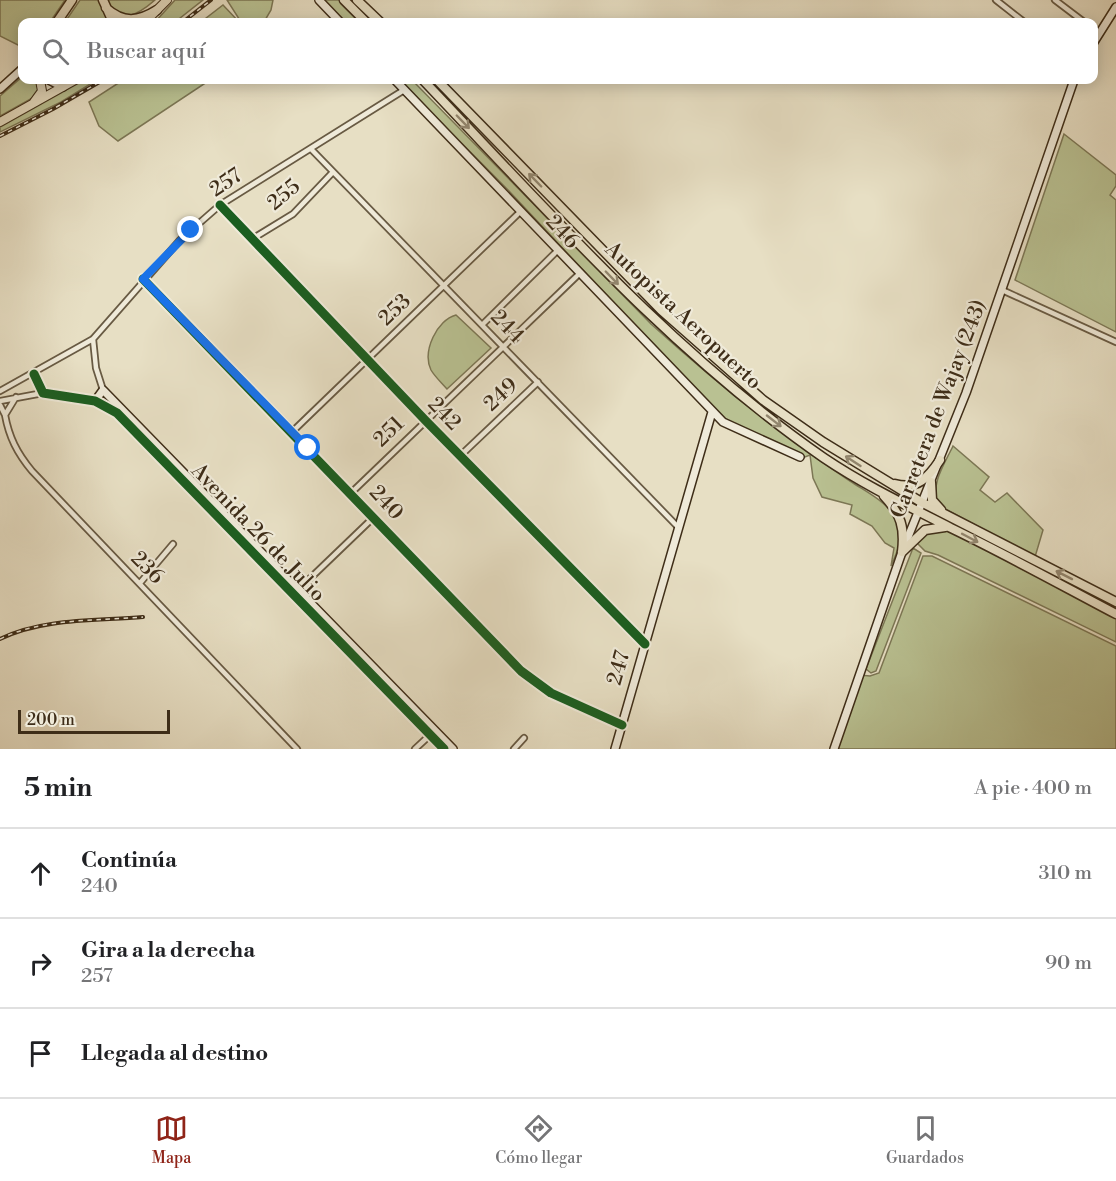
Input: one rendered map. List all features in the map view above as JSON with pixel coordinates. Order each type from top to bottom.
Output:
[{"type":"highway","points":[[60,18],[72,0]]},
{"type":"highway","points":[[344,0],[362,18]]},
{"type":"highway","points":[[357,0],[376,18]]},
{"type":"highway","points":[[105,4],[122,18]]},
{"type":"highway","points":[[105,4],[111,18]]},
{"type":"highway","points":[[139,18],[157,10]]},
{"type":"highway","name":"Autopista Aeropuerto","points":[[427,84],[671,336],[788,433],[918,512],[1116,614]]},
{"type":"highway","name":"Autopista Aeropuerto","points":[[441,84],[682,331],[763,400],[885,482],[1116,602]]},
{"type":"highway","points":[[885,482],[909,486],[918,484],[931,473],[939,460]]},
{"type":"highway","points":[[931,482],[932,500],[948,516]]},
{"type":"highway","points":[[877,489],[896,510],[902,523],[902,552]]},
{"type":"highway","points":[[902,552],[925,530],[939,526],[952,528]]},
{"type":"main road","points":[[149,18],[167,0]]},
{"type":"main road","points":[[32,105],[42,91],[41,84]]},
{"type":"main road","points":[[0,122],[68,84]]},
{"type":"street","points":[[319,0],[336,18]]},
{"type":"street","points":[[996,0],[1019,18]]},
{"type":"street","points":[[1055,0],[1079,18]]},
{"type":"street","points":[[1098,30],[1116,7]]},
{"type":"street","points":[[0,89],[18,73]]},
{"type":"street","points":[[57,84],[63,87]]},
{"type":"street","name":"246","points":[[398,84],[712,412],[723,422],[800,457]]},
{"type":"street","name":"Carretera de Wajay (243)","points":[[834,749],[902,552],[966,393],[1073,84]]},
{"type":"street","name":"257","points":[[0,392],[93,339],[143,279],[180,240],[220,206],[404,90]]},
{"type":"street","name":"244","points":[[312,150],[678,527]]},
{"type":"street","name":"255","points":[[252,239],[293,214],[333,172]]},
{"type":"street","name":"242","points":[[220,206],[426,421],[645,644]]},
{"type":"street","name":"253","points":[[292,432],[520,211]]},
{"type":"street","points":[[482,325],[557,251]]},
{"type":"street","name":"251","points":[[351,493],[579,274]]},
{"type":"street","name":"240","points":[[143,279],[522,671],[551,693],[622,725]]},
{"type":"street","points":[[1002,290],[1116,342]]},
{"type":"street","name":"Avenida 26 de Julio","points":[[93,339],[96,368],[103,390],[230,525],[453,749]]},
{"type":"street","points":[[34,374],[43,393]]},
{"type":"street","name":"249","points":[[460,456],[538,382]]},
{"type":"street","points":[[95,401],[103,390]]},
{"type":"street","name":"Avenida 26 de Julio","points":[[15,397],[43,393],[95,401],[117,413],[212,506]]},
{"type":"street","points":[[0,403],[15,397]]},
{"type":"street","points":[[5,415],[15,397]]},
{"type":"street","name":"236","points":[[0,403],[13,445],[32,471],[297,749]]},
{"type":"street","name":"247","points":[[615,749],[712,412]]},
{"type":"street","points":[[296,592],[374,518]]},
{"type":"street","points":[[140,583],[173,544]]},
{"type":"street","name":"Avenida 26 de Julio","points":[[296,592],[429,736],[444,749]]},
{"type":"street","points":[[415,749],[429,736]]},
{"type":"street","points":[[514,749],[525,738]]},
{"type":"green space","points":[[0,0],[65,0],[53,18],[18,18],[18,45],[0,36]]},
{"type":"green space","points":[[80,0],[99,0],[106,18],[68,18]]},
{"type":"green space","points":[[106,0],[155,0],[136,13],[123,15],[111,8]]},
{"type":"green space","points":[[175,0],[203,0],[180,18],[159,18]]},
{"type":"green space","points":[[227,0],[273,0],[266,18],[238,18]]},
{"type":"green space","points":[[323,0],[339,0],[356,18],[340,18]]},
{"type":"green space","points":[[223,5],[235,18],[206,18]]},
{"type":"green space","points":[[18,80],[18,84],[38,84],[40,90],[36,96],[0,116],[0,96]]},
{"type":"green space","points":[[77,84],[90,84],[61,102],[0,132],[0,127]]},
{"type":"green space","points":[[117,84],[204,84],[118,141],[99,126],[89,102]]},
{"type":"green space","points":[[403,84],[416,84],[651,324],[675,345],[772,426],[889,509],[900,527],[900,539],[891,566],[894,548],[885,543],[872,526],[850,514],[852,505],[822,497],[813,478],[810,455],[805,457],[727,420],[716,412],[509,191]]},
{"type":"green space","points":[[1064,134],[1116,175],[1116,186],[1110,195],[1116,200],[1116,332],[1015,280]]},
{"type":"green space","points":[[456,315],[491,348],[447,389],[431,370],[428,354],[437,330],[449,318]]},
{"type":"green space","points":[[953,446],[989,477],[980,490],[995,502],[1007,493],[1043,530],[1035,557],[938,505],[937,482]]},
{"type":"green space","points":[[949,530],[1116,618],[1116,642],[938,555],[925,551],[917,543],[924,533]]},
{"type":"green space","points":[[913,548],[921,553],[876,671],[871,673],[866,669]]},
{"type":"green space","points":[[923,556],[932,556],[1116,646],[1116,749],[834,749],[860,675],[870,676],[879,673]]},
{"type":"railway","points":[[188,18],[211,0]]},
{"type":"railway","points":[[0,136],[96,84]]},
{"type":"railway","points":[[0,639],[16,632],[51,624],[143,617]]},
{"type":"cycle path","points":[[220,205],[426,421],[645,644]]},
{"type":"cycle path","points":[[143,279],[521,671],[551,693],[622,725]]},
{"type":"cycle path","points":[[34,374],[43,393],[95,401],[117,413],[444,749]]},
{"type":"route","points":[[191,230],[143,279],[308,448]]}]
